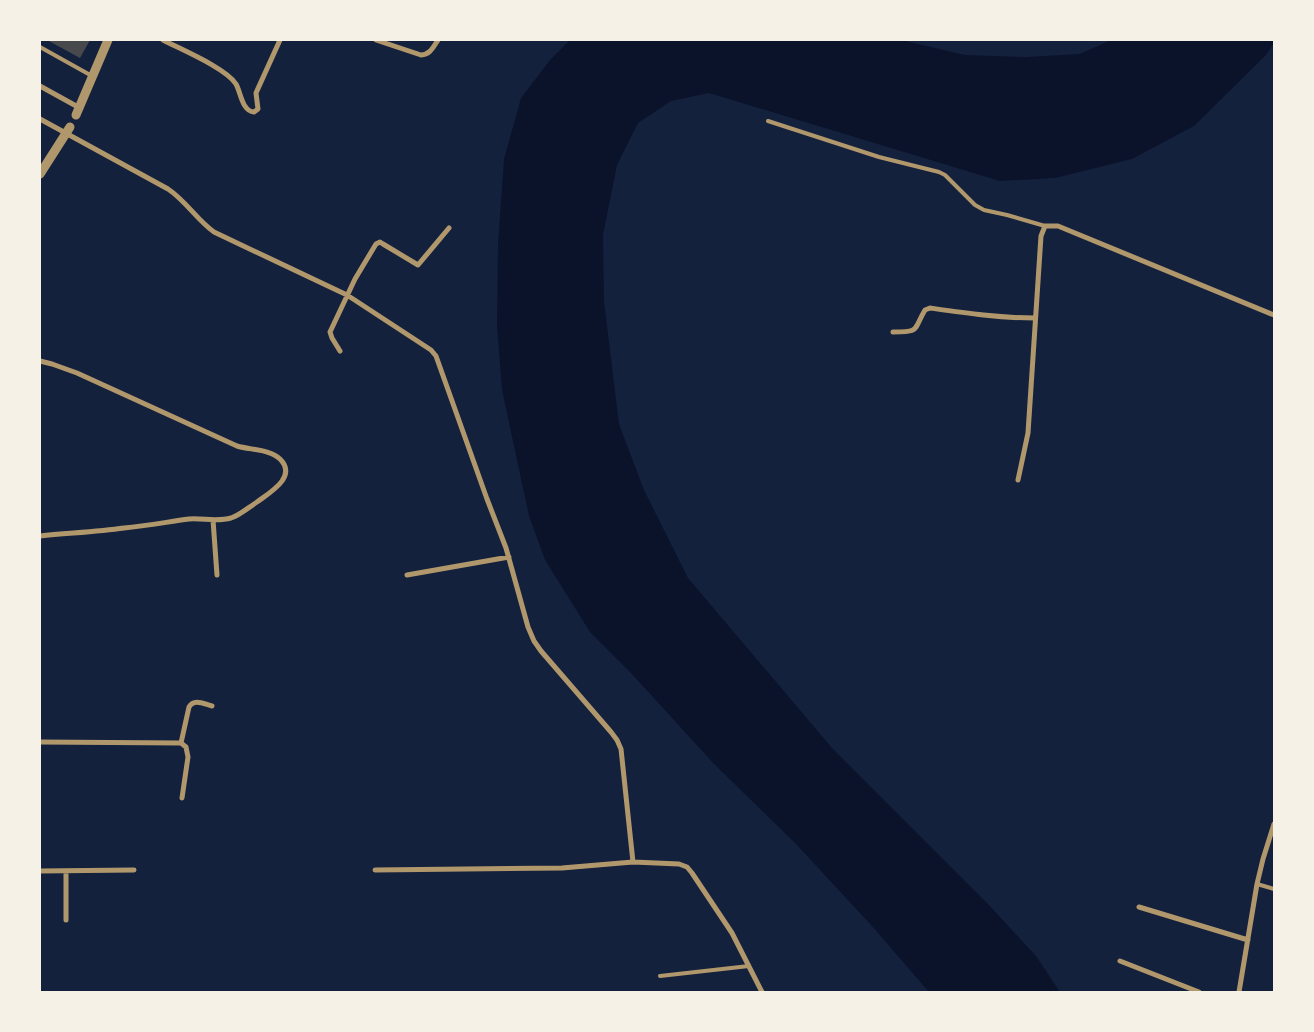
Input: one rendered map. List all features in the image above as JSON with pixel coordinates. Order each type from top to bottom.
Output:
[{"type":"street","points":[[40,174],[68,130],[108,40]]},
{"type":"street","points":[[163,40],[226,74],[235,83],[246,107],[254,112],[259,105],[256,93],[280,40]]},
{"type":"street","points":[[376,40],[421,54],[427,54],[438,40]]},
{"type":"street","points":[[40,86],[77,111]]},
{"type":"street","points":[[40,119],[68,130],[178,195],[206,226],[214,232],[348,292],[423,344],[436,356],[509,557],[528,628],[534,641],[617,740],[621,749],[633,862]]},
{"type":"street","points":[[1018,480],[1028,433],[1040,236],[1045,226],[1058,226],[1274,315]]},
{"type":"street","points":[[340,351],[330,332],[355,278],[376,244],[380,242],[418,265],[449,228]]},
{"type":"street","points":[[893,332],[910,332],[914,330],[925,310],[930,308],[1006,318],[1035,318]]},
{"type":"street","points":[[40,361],[77,373],[237,446],[272,454],[280,459],[286,473],[282,482],[275,489],[240,514],[231,518],[214,520],[189,519],[123,529],[40,536]]},
{"type":"street","points":[[214,520],[218,575]]},
{"type":"street","points":[[408,575],[509,557]]},
{"type":"street","points":[[181,743],[189,707],[192,703],[195,701],[212,706]]},
{"type":"street","points":[[40,742],[181,743],[186,748],[188,757],[182,798]]},
{"type":"street","points":[[1239,992],[1257,884],[1274,827]]},
{"type":"street","points":[[375,870],[562,868],[633,862],[678,864],[687,867],[692,873],[732,933],[762,992]]},
{"type":"street","points":[[40,871],[134,870]]},
{"type":"street","points":[[66,871],[66,920]]},
{"type":"street","points":[[1139,907],[1248,940]]},
{"type":"street","points":[[1120,961],[1199,992]]},
{"type":"lane","points":[[40,48],[92,76]]},
{"type":"lane","points":[[768,121],[879,157],[939,172],[945,175],[975,205],[984,210],[1045,226]]},
{"type":"lane","points":[[1257,884],[1274,889]]},
{"type":"lane","points":[[660,976],[749,966]]},
{"type":"water","points":[[570,40],[901,40],[965,55],[1026,57],[1080,54],[1111,40],[1274,40],[1265,56],[1194,126],[1132,159],[1055,178],[1000,181],[709,93],[671,101],[638,123],[617,165],[603,235],[604,301],[619,424],[644,490],[688,578],[832,748],[987,903],[1036,956],[1060,992],[929,992],[871,925],[796,844],[715,765],[631,673],[590,632],[545,560],[529,516],[502,390],[497,326],[498,244],[504,159],[521,98],[550,60]]},
{"type":"building","points":[[47,40],[90,40],[80,58]]}]
